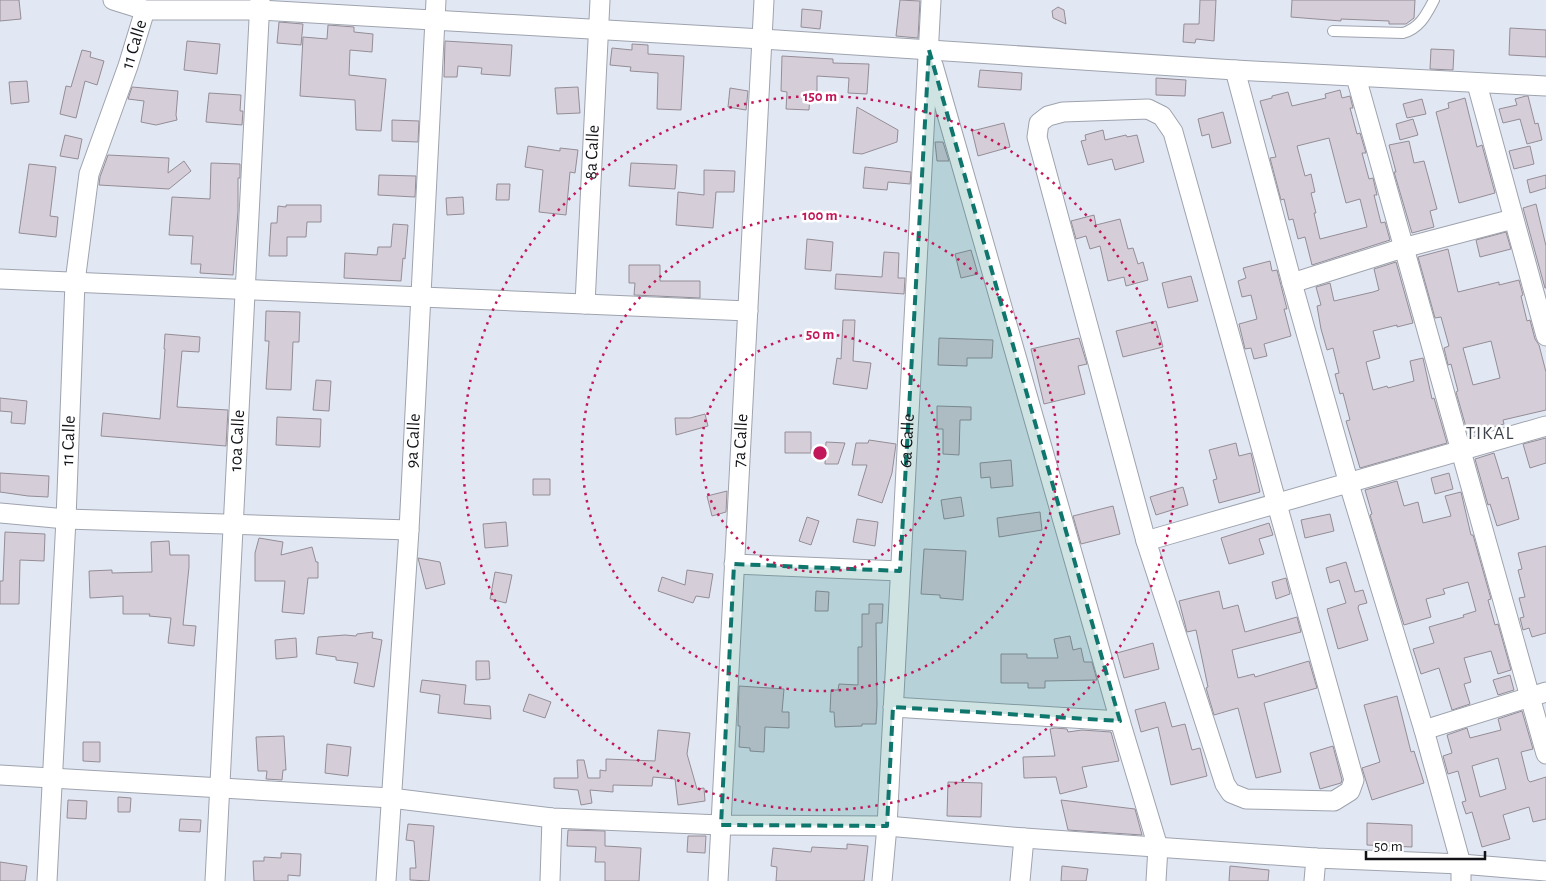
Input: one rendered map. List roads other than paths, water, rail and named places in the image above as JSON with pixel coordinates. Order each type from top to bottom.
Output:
[{"type":"street","points":[[112,0],[145,10],[260,5],[435,21],[762,39],[1235,70],[1477,84],[1546,86]]},
{"type":"street","name":"9a Calle","points":[[386,881],[409,530],[436,0]]},
{"type":"street","name":"8a Calle","points":[[585,304],[600,0]]},
{"type":"street","name":"7a Calle","points":[[718,881],[764,0]]},
{"type":"street","name":"6a Calle","points":[[882,881],[887,826],[931,0]]},
{"type":"street","name":"10a Calle","points":[[215,881],[260,5]]},
{"type":"street","name":"11 Calle","points":[[47,881],[66,519],[75,282],[89,174],[128,66],[145,10]]},
{"type":"street","points":[[929,50],[1120,721],[1158,847],[1156,881]]},
{"type":"street","points":[[1235,70],[1292,283],[1349,484],[1424,730],[1461,872]]},
{"type":"street","points":[[1356,77],[1460,450],[1538,694],[1546,754]]},
{"type":"street","points":[[1477,84],[1546,336]]},
{"type":"street","points":[[1148,109],[1162,116],[1173,132],[1354,780],[1350,791],[1334,801],[1246,799],[1231,793],[1222,775],[1146,541],[1037,137],[1039,123],[1048,116],[1063,112],[1148,109]]},
{"type":"street","points":[[1292,283],[1403,248],[1513,219]]},
{"type":"street","points":[[0,279],[748,311]]},
{"type":"street","points":[[1146,541],[1546,426]]},
{"type":"street","points":[[0,513],[66,519],[409,530]]},
{"type":"street","points":[[734,564],[900,571]]},
{"type":"street","points":[[1424,730],[1538,694]]},
{"type":"street","points":[[893,707],[1120,721]]},
{"type":"street","points":[[0,775],[392,798],[552,818],[721,825],[887,826],[1024,838],[1316,858],[1461,872],[1546,872]]},
{"type":"street","points":[[550,881],[552,818]]},
{"type":"street","points":[[1020,881],[1024,838]]},
{"type":"street","points":[[1314,881],[1316,858]]},
{"type":"lane","points":[[1332,31],[1403,34],[1413,30],[1422,22],[1434,0]]},
{"type":"district","name":"TIKAL","points":[[1490,433]]}]
